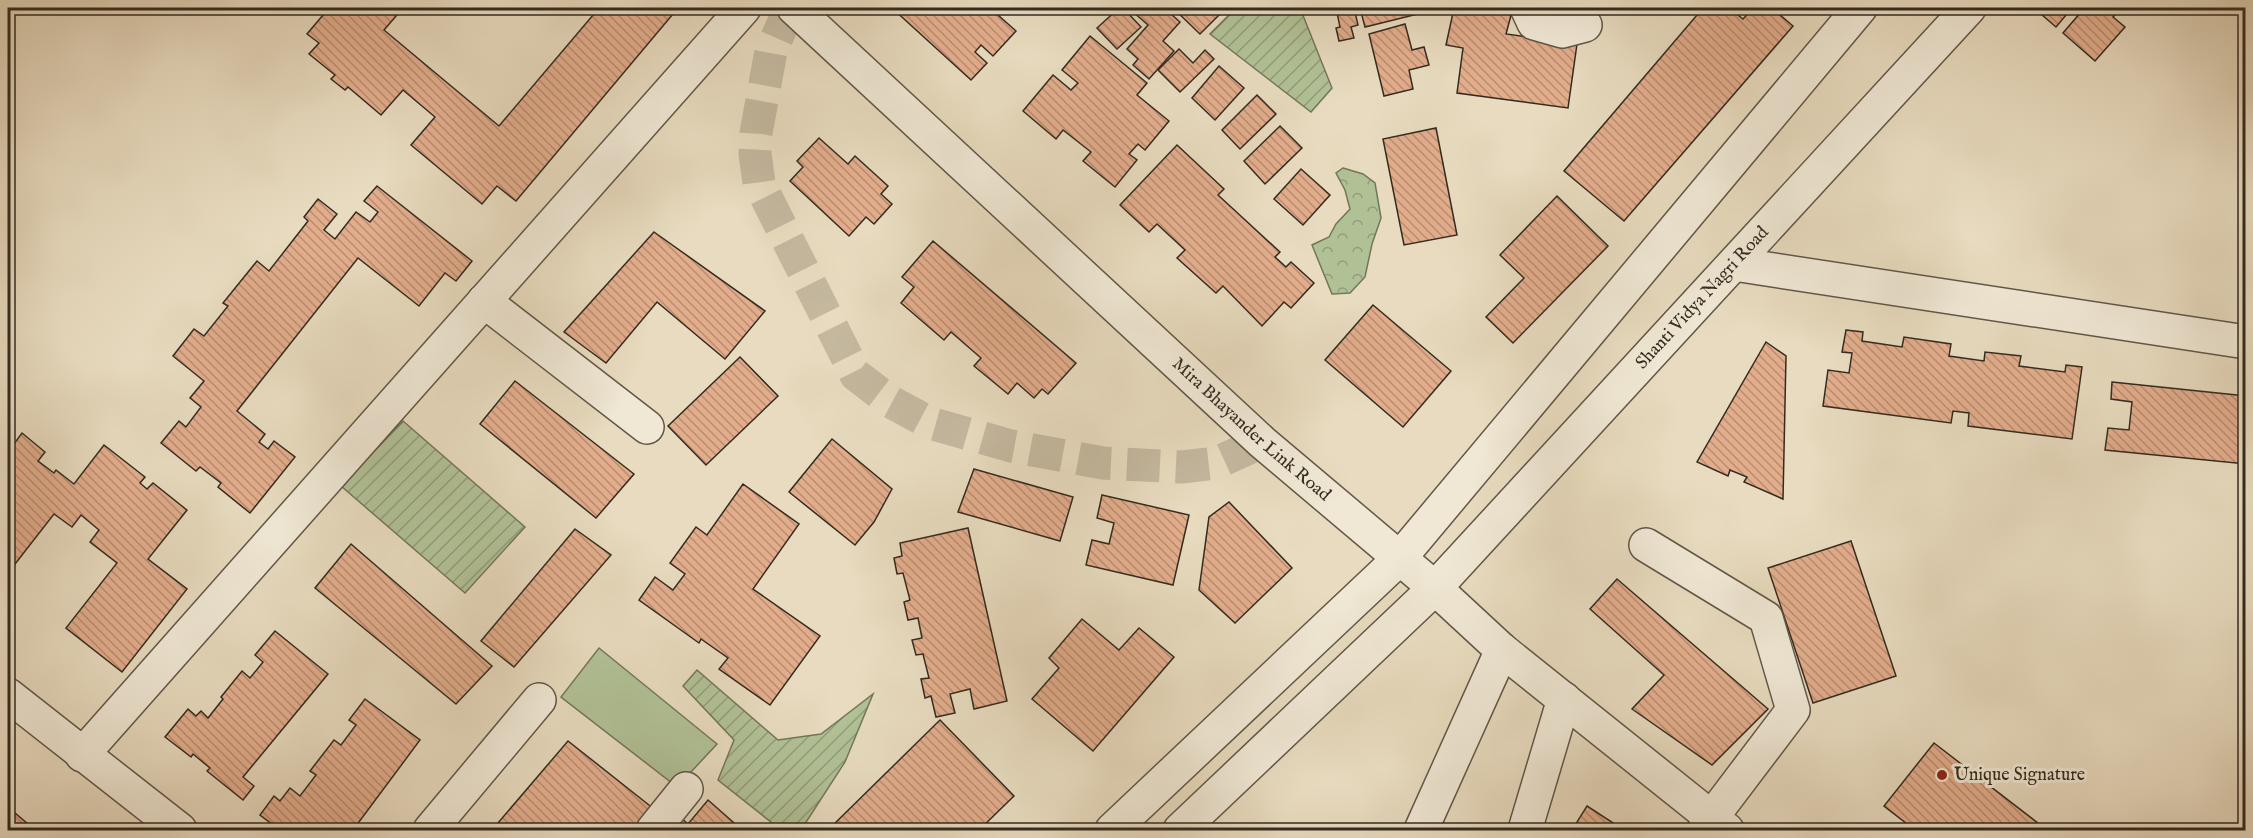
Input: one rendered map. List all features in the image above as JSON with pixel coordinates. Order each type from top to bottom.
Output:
[{"type":"street","points":[[82,755],[744,8]]},
{"type":"street","name":"Mira Bhayander Link Road","points":[[794,8],[1262,442],[1435,588],[1502,650],[1564,699],[1714,826]]},
{"type":"street","points":[[1527,8],[1534,23],[1562,31],[1585,25]]},
{"type":"street","points":[[1112,831],[1399,559],[1860,8]]},
{"type":"street","name":"Shanti Vidya Nagri Road","points":[[1180,831],[1435,588],[1969,8]]},
{"type":"street","points":[[1734,264],[2246,342]]},
{"type":"street","points":[[484,301],[646,427]]},
{"type":"street","points":[[1646,545],[1766,618],[1793,710],[1714,826]]},
{"type":"street","points":[[1421,831],[1502,650]]},
{"type":"street","points":[[8,695],[180,831]]},
{"type":"street","points":[[1525,831],[1564,699]]},
{"type":"street","points":[[430,831],[539,700]]},
{"type":"street","points":[[1247,704],[1280,736]]},
{"type":"street","points":[[653,831],[686,789]]},
{"type":"green space","points":[[1236,8],[1300,8],[1332,88],[1311,112],[1210,34]]},
{"type":"green space","points":[[1343,168],[1363,174],[1375,183],[1381,218],[1372,244],[1365,277],[1350,293],[1332,294],[1312,245],[1329,237],[1336,224],[1350,209],[1345,190],[1336,173]]},
{"type":"green space","points":[[403,421],[525,527],[465,593],[341,486]]},
{"type":"green space","points":[[599,648],[717,744],[677,787],[561,697]]},
{"type":"green space","points":[[697,670],[778,740],[821,734],[873,694],[845,762],[801,830],[781,830],[718,780],[734,740],[683,686]]},
{"type":"building","points":[[329,8],[403,8],[384,30],[499,126],[599,8],[678,8],[516,201],[497,186],[482,204],[411,145],[435,117],[403,90],[381,115],[348,87],[345,90],[331,79],[335,75],[309,54],[319,43],[307,34]]},
{"type":"building","points":[[892,8],[990,8],[1016,31],[993,56],[981,45],[975,52],[987,63],[971,80]]},
{"type":"building","points":[[1119,8],[1123,8],[1141,27],[1117,49],[1097,28]]},
{"type":"building","points":[[1135,8],[1164,8],[1180,22],[1163,41],[1174,51],[1149,79],[1133,65],[1138,59],[1127,49],[1148,25],[1132,11]]},
{"type":"building","points":[[1173,8],[1226,8],[1200,34]]},
{"type":"building","points":[[1336,8],[1354,8],[1358,25],[1351,27],[1354,38],[1339,41],[1336,28],[1340,27]]},
{"type":"building","points":[[1360,8],[1421,8],[1422,13],[1365,27]]},
{"type":"building","points":[[1454,8],[1513,8],[1506,34],[1577,44],[1568,108],[1457,93],[1463,48],[1446,45]]},
{"type":"building","points":[[1703,8],[1729,8],[1743,19],[1753,8],[1772,8],[1793,26],[1624,221],[1564,171]]},
{"type":"building","points":[[2034,8],[2072,8],[2056,27]]},
{"type":"building","points":[[2076,8],[2121,8],[2113,17],[2125,27],[2095,61],[2063,33],[2081,12]]},
{"type":"building","points":[[1405,24],[1412,50],[1424,47],[1429,65],[1409,70],[1413,89],[1384,96],[1369,34]]},
{"type":"building","points":[[1090,36],[1147,83],[1137,95],[1169,121],[1145,150],[1138,144],[1129,154],[1137,160],[1115,187],[1083,161],[1091,152],[1063,130],[1056,139],[1023,111],[1053,75],[1071,90],[1078,83],[1062,70]]},
{"type":"building","points":[[1179,49],[1193,63],[1205,50],[1214,59],[1180,92],[1158,70]]},
{"type":"building","points":[[1219,66],[1244,88],[1215,120],[1192,98]]},
{"type":"building","points":[[1257,95],[1276,114],[1240,149],[1222,130]]},
{"type":"building","points":[[1280,126],[1302,148],[1265,184],[1244,161]]},
{"type":"building","points":[[1436,128],[1457,235],[1404,245],[1383,139]]},
{"type":"building","points":[[819,138],[848,164],[855,156],[888,186],[881,194],[892,204],[874,224],[866,217],[849,236],[790,181],[803,167],[797,161]]},
{"type":"building","points":[[1177,145],[1224,189],[1218,195],[1280,252],[1275,257],[1286,267],[1291,262],[1314,283],[1291,308],[1284,302],[1262,326],[1223,286],[1216,293],[1177,258],[1185,250],[1157,224],[1149,232],[1120,205]]},
{"type":"building","points":[[1301,169],[1330,195],[1303,225],[1274,199]]},
{"type":"building","points":[[377,186],[472,261],[456,281],[445,273],[419,306],[358,258],[237,411],[265,434],[259,442],[268,449],[274,441],[295,457],[250,513],[218,487],[221,483],[200,467],[196,471],[161,443],[179,421],[186,427],[201,407],[190,398],[204,381],[173,356],[194,329],[204,336],[228,306],[223,303],[257,261],[269,271],[308,221],[304,217],[318,199],[337,214],[324,230],[335,239],[356,212],[370,222],[378,212],[364,201]]},
{"type":"building","points":[[1557,196],[1608,246],[1513,343],[1486,317],[1524,278],[1500,255]]},
{"type":"building","points":[[654,232],[765,311],[725,359],[657,302],[606,363],[564,332]]},
{"type":"building","points":[[933,241],[1076,363],[1048,394],[1042,389],[1034,398],[1017,383],[1008,394],[974,366],[981,358],[951,332],[944,340],[901,303],[914,287],[902,277]]},
{"type":"building","points":[[1373,305],[1451,371],[1403,427],[1325,360]]},
{"type":"building","points":[[1846,330],[1863,332],[1862,341],[1902,347],[1904,337],[1951,344],[1949,356],[1984,361],[1985,352],[2021,356],[2019,366],[2065,372],[2066,365],[2082,367],[2072,439],[1968,426],[1969,413],[1953,411],[1951,423],[1823,406],[1828,370],[1849,373],[1852,353],[1842,352]]},
{"type":"building","points":[[1766,342],[1786,356],[1783,499],[1744,482],[1747,477],[1730,470],[1728,476],[1697,462]]},
{"type":"building","points":[[740,357],[778,396],[706,465],[668,426]]},
{"type":"building","points":[[515,381],[634,474],[596,518],[480,424]]},
{"type":"building","points":[[2112,382],[2246,396],[2246,464],[2105,450],[2108,428],[2129,430],[2132,402],[2111,399]]},
{"type":"building","points":[[22,433],[45,452],[38,461],[54,473],[56,470],[74,484],[104,445],[145,477],[140,483],[147,489],[153,483],[187,510],[148,559],[187,589],[122,672],[66,628],[117,563],[90,542],[99,530],[81,515],[72,527],[54,514],[8,573],[8,452]]},
{"type":"building","points":[[832,439],[892,489],[874,522],[855,545],[789,492]]},
{"type":"building","points":[[974,469],[1073,497],[1060,541],[958,512]]},
{"type":"building","points":[[743,484],[799,524],[753,589],[820,636],[770,705],[719,669],[728,658],[701,639],[699,643],[639,600],[655,577],[673,590],[685,574],[670,563],[696,527],[707,535]]},
{"type":"building","points":[[1102,495],[1189,515],[1173,585],[1086,565],[1092,540],[1109,544],[1114,523],[1097,518]]},
{"type":"building","points":[[1229,502],[1292,568],[1235,623],[1199,590],[1209,517]]},
{"type":"building","points":[[968,528],[1007,701],[974,709],[970,689],[950,694],[955,713],[936,717],[931,696],[925,698],[921,679],[929,678],[923,654],[916,655],[912,640],[922,638],[918,618],[908,620],[904,602],[910,600],[903,573],[897,574],[894,558],[902,556],[900,543]]},
{"type":"building","points":[[575,529],[611,555],[514,667],[481,641]]},
{"type":"building","points":[[1851,541],[1896,676],[1813,703],[1768,568]]},
{"type":"building","points":[[351,544],[492,666],[456,704],[315,588]]},
{"type":"building","points":[[1617,579],[1768,709],[1712,765],[1632,709],[1664,675],[1590,609]]},
{"type":"building","points":[[1082,619],[1119,650],[1139,628],[1174,657],[1093,751],[1032,699],[1059,668],[1049,658]]},
{"type":"building","points":[[275,631],[328,674],[243,777],[254,786],[243,800],[207,771],[210,768],[193,754],[191,757],[165,737],[188,709],[196,716],[201,711],[208,718],[242,671],[250,678],[263,662],[255,655]]},
{"type":"building","points":[[365,699],[420,740],[353,830],[280,830],[260,815],[274,796],[280,801],[290,788],[300,796],[316,775],[310,771],[334,740],[341,745],[356,725],[349,720]]},
{"type":"building","points":[[940,720],[1014,796],[979,830],[828,830]]},
{"type":"building","points":[[568,741],[654,809],[636,830],[492,830]]},
{"type":"building","name":"Unique Signature","points":[[1934,743],[2047,830],[1915,830],[1884,806]]},
{"type":"building","points":[[708,800],[742,830],[659,830],[673,811],[688,824]]},
{"type":"building","points":[[1587,806],[1624,830],[1572,830]]},
{"type":"building","points":[[8,807],[35,830],[8,830]]},
{"type":"tunnel","points":[[790,8],[771,51],[756,133],[755,154],[759,183],[856,375],[891,402],[930,423],[1011,446],[1103,463],[1182,467],[1216,463],[1262,442]]},
{"type":"place","name":"Unique Signature","points":[[1942,775]]}]
